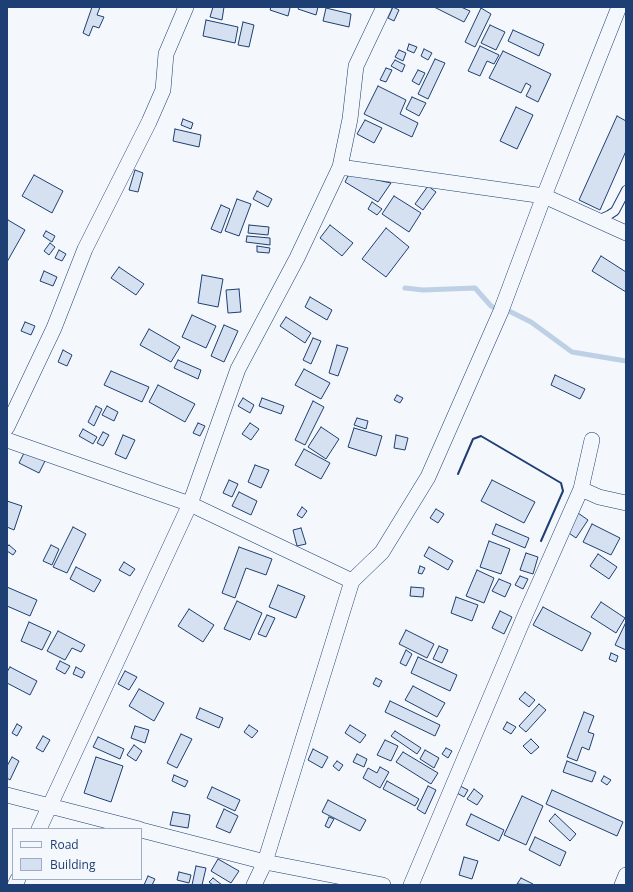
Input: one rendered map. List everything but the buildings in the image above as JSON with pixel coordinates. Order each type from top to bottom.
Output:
[{"type":"street","points":[[7,427],[54,328],[85,249],[149,122],[163,90],[166,54],[186,7]]},
{"type":"street","points":[[39,828],[190,504],[238,369],[297,258],[340,167],[350,119],[356,66],[384,7]]},
{"type":"street","points":[[254,885],[265,862],[352,581],[382,552],[428,477],[499,317],[544,196],[619,7]]},
{"type":"street","points":[[340,167],[544,196],[626,233]]},
{"type":"street","points":[[7,440],[190,504],[352,581]]},
{"type":"street","points":[[411,885],[526,613],[581,489],[592,440]]},
{"type":"street","points":[[581,489],[599,497],[626,503]]},
{"type":"street","points":[[7,795],[136,828]]},
{"type":"street","points":[[142,830],[265,862],[383,885]]},
{"type":"street","points":[[622,885],[626,875]]},
{"type":"lane","points":[[598,220],[615,211],[626,190]]},
{"type":"waterway","points":[[405,288],[423,290],[475,288],[491,306],[501,311],[509,311],[531,322],[572,352],[626,361]]},
{"type":"wall","points":[[458,474],[473,439],[481,436],[561,483],[563,491],[541,541]]}]
